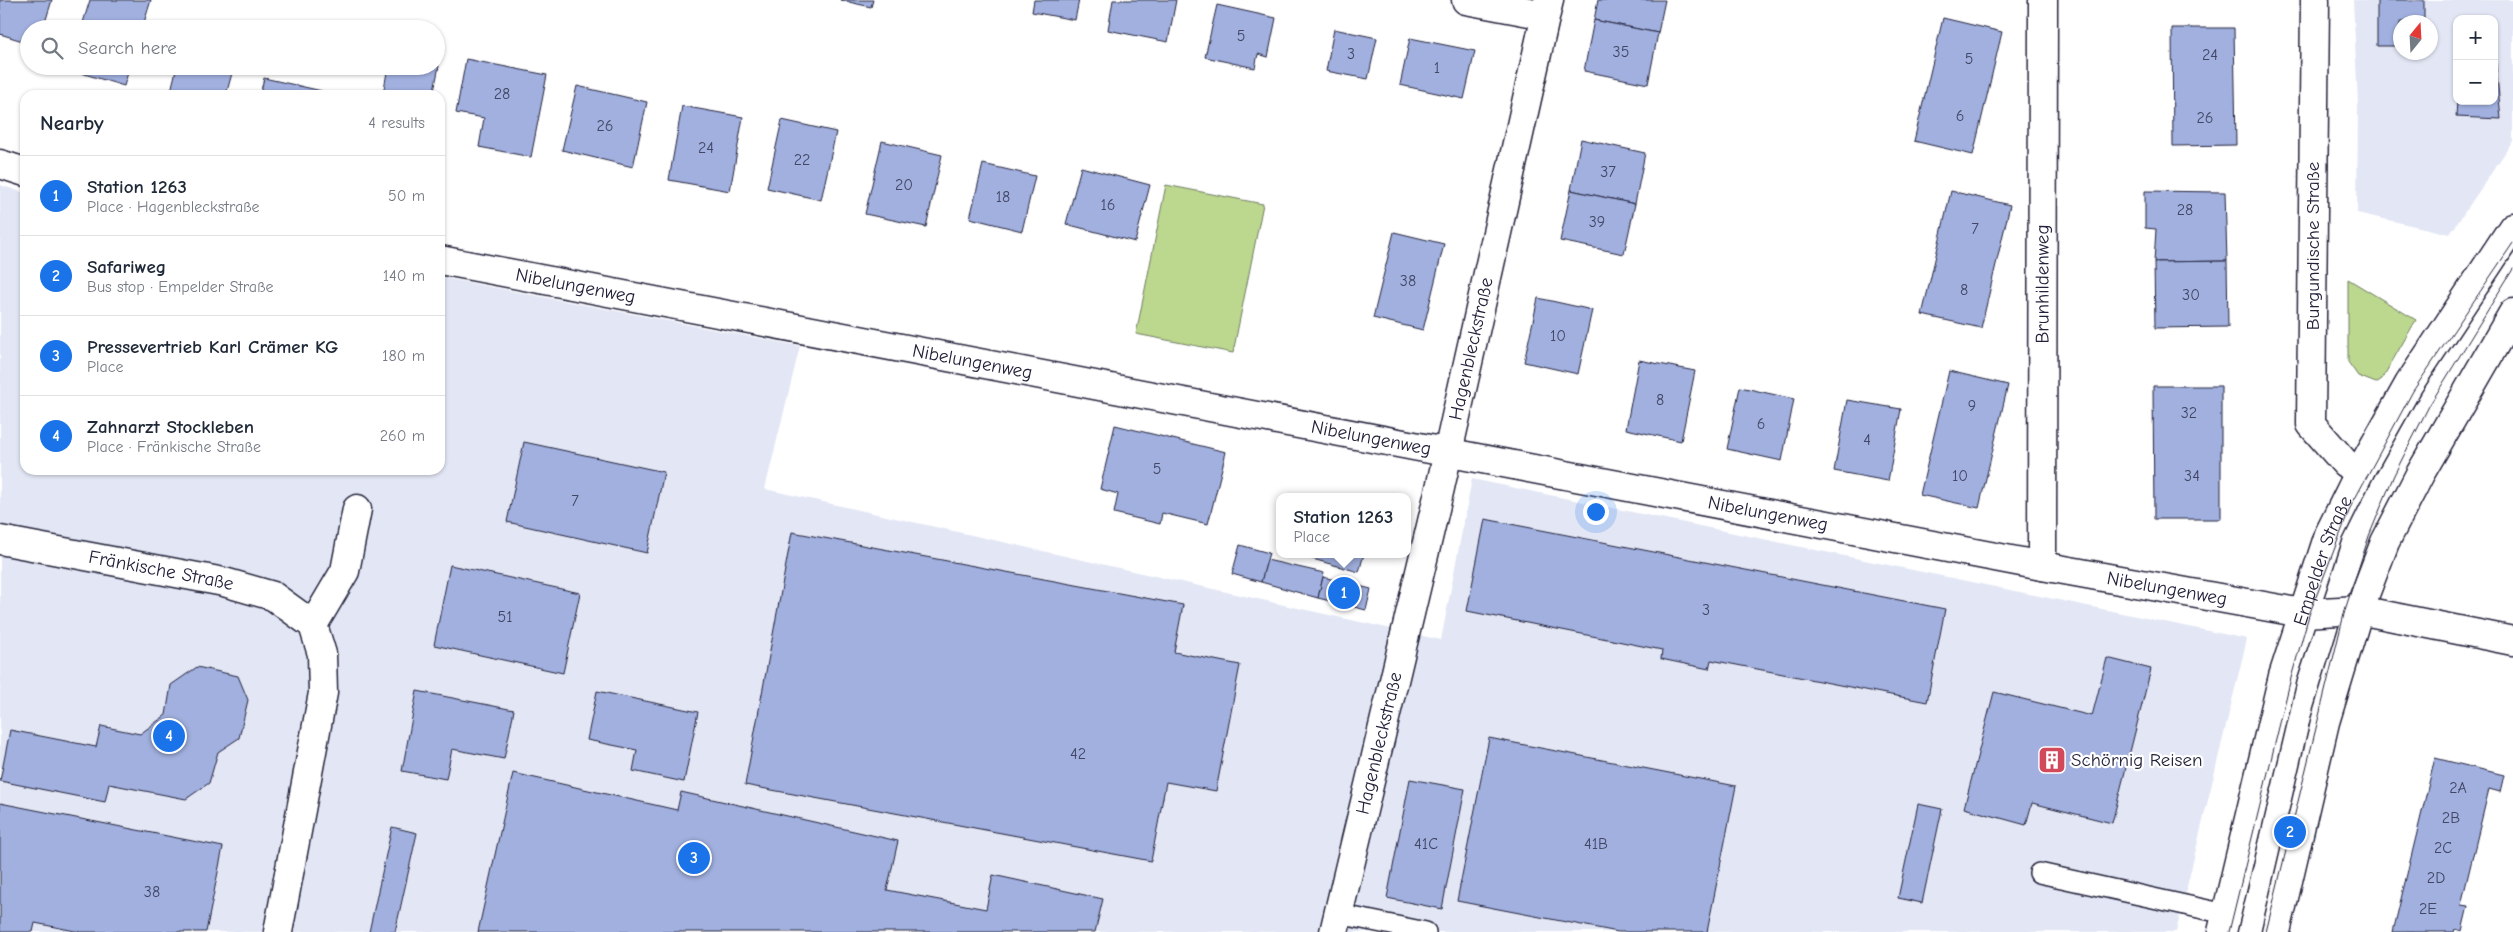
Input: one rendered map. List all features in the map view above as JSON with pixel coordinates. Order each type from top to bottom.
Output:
[{"type":"street","points":[[1466,0],[1547,8]]},
{"type":"street","name":"Brunhildenweg","points":[[2042,566],[2044,0]]},
{"type":"street","name":"Burgundische Straße","points":[[2315,0],[2312,424],[2345,463],[2360,471]]},
{"type":"street","name":"Hagenbleckstraße","points":[[1336,923],[1448,451],[1547,8]]},
{"type":"street","points":[[0,164],[20,170]]},
{"type":"street","name":"Empelder Straße","points":[[2224,923],[2283,676],[2329,534],[2360,471],[2409,384],[2513,227]]},
{"type":"street","name":"Nibelungenweg","points":[[445,261],[1448,451],[2042,566],[2302,613],[2359,610],[2513,641]]},
{"type":"street","points":[[2276,932],[2325,722],[2359,610],[2385,542],[2420,474],[2513,313]]},
{"type":"street","points":[[278,932],[323,693],[322,654],[313,624],[345,571],[357,509]]},
{"type":"street","name":"Fränkische Straße","points":[[0,540],[224,582],[273,596],[313,624]]},
{"type":"lane","points":[[2039,873],[2224,923]]},
{"type":"lane","points":[[1336,923],[1426,932]]},
{"type":"shaded area","points":[[2353,0],[2513,0],[2513,141],[2450,234],[2357,213],[2358,104]]},
{"type":"shaded area","points":[[0,185],[20,191],[20,475],[445,475],[445,278],[800,346],[765,489],[1441,640],[1472,479],[2247,639],[2176,932],[0,932]]},
{"type":"green space","points":[[1166,185],[1263,204],[1233,353],[1136,334]]},
{"type":"green space","points":[[2348,279],[2416,320],[2382,379],[2376,383],[2358,376],[2348,362]]},
{"type":"building","points":[[0,0],[52,0],[46,20],[20,20],[20,40],[0,34]]},
{"type":"building","points":[[90,0],[151,0],[145,20],[84,20]]},
{"type":"building","points":[[840,0],[873,0],[871,7]]},
{"type":"building","points":[[1034,0],[1079,0],[1075,20],[1032,12]]},
{"type":"building","points":[[1113,0],[1176,0],[1168,42],[1108,30]]},
{"type":"building","points":[[1598,0],[1665,0],[1658,33],[1594,20]]},
{"type":"building","points":[[2377,0],[2424,0],[2424,15],[2393,15],[2393,46],[2377,46]]},
{"type":"building","points":[[1217,5],[1276,18],[1268,57],[1258,54],[1255,68],[1205,57]]},
{"type":"building","points":[[1943,18],[2002,32],[1973,155],[1914,141]]},
{"type":"building","points":[[1594,20],[1658,33],[1648,84],[1584,71]]},
{"type":"building","points":[[2172,28],[2234,28],[2236,145],[2173,146]]},
{"type":"building","points":[[1334,29],[1377,38],[1368,79],[1326,71]]},
{"type":"building","points":[[1410,38],[1475,51],[1464,99],[1400,85]]},
{"type":"building","points":[[466,59],[547,75],[531,157],[479,147],[484,118],[456,113]]},
{"type":"building","points":[[88,75],[127,75],[124,86]]},
{"type":"building","points":[[175,75],[232,75],[227,90],[171,90]]},
{"type":"building","points":[[386,75],[437,75],[434,90],[384,90]]},
{"type":"building","points":[[264,78],[318,90],[261,90]]},
{"type":"building","points":[[577,86],[647,102],[633,167],[562,150]]},
{"type":"building","points":[[2498,86],[2501,119],[2456,117],[2457,105],[2498,105]]},
{"type":"building","points":[[682,106],[743,117],[730,191],[669,180]]},
{"type":"building","points":[[782,120],[836,132],[821,200],[767,188]]},
{"type":"building","points":[[1581,139],[1645,153],[1635,204],[1571,190]]},
{"type":"building","points":[[882,141],[942,155],[926,227],[865,214]]},
{"type":"building","points":[[983,164],[1035,176],[1022,231],[970,218]]},
{"type":"building","points":[[1081,167],[1150,185],[1135,242],[1066,224]]},
{"type":"building","points":[[1571,190],[1635,204],[1624,254],[1560,241]]},
{"type":"building","points":[[1951,191],[2010,205],[1981,328],[1922,315]]},
{"type":"building","points":[[2145,191],[2225,192],[2227,261],[2154,262],[2156,229],[2145,228]]},
{"type":"building","points":[[1394,232],[1444,244],[1423,330],[1373,318]]},
{"type":"building","points":[[2227,261],[2228,327],[2155,328],[2154,262]]},
{"type":"building","points":[[1538,298],[1592,310],[1578,374],[1524,362]]},
{"type":"building","points":[[1639,360],[1695,371],[1681,441],[1626,429]]},
{"type":"building","points":[[1949,371],[2008,385],[1979,508],[1920,495]]},
{"type":"building","points":[[2153,386],[2221,386],[2221,519],[2154,519]]},
{"type":"building","points":[[1740,387],[1794,399],[1782,461],[1727,449]]},
{"type":"building","points":[[1847,400],[1901,409],[1888,481],[1834,471]]},
{"type":"building","points":[[1115,425],[1226,452],[1208,524],[1162,513],[1160,524],[1114,513],[1118,494],[1100,489]]},
{"type":"building","points":[[524,442],[664,472],[647,553],[507,522]]},
{"type":"building","points":[[1485,519],[1945,609],[1927,702],[1711,660],[1709,669],[1661,659],[1662,650],[1467,611]]},
{"type":"building","points":[[792,532],[1183,605],[1174,652],[1240,665],[1216,791],[1166,782],[1151,861],[745,785]]},
{"type":"building","points":[[1240,545],[1269,553],[1261,582],[1232,574]]},
{"type":"building","points":[[1309,558],[1363,558],[1359,572]]},
{"type":"building","points":[[1267,560],[1324,573],[1318,598],[1261,582]]},
{"type":"building","points":[[450,565],[580,593],[563,673],[434,645]]},
{"type":"building","points":[[1323,577],[1371,589],[1366,610],[1318,598]]},
{"type":"building","name":"Schörnig Reisen","points":[[2107,658],[2151,669],[2112,823],[2032,803],[2026,825],[1964,808],[1994,692],[2092,716]]},
{"type":"building","points":[[197,667],[238,676],[248,700],[239,738],[218,752],[209,783],[186,799],[109,784],[105,802],[0,781],[10,730],[96,747],[101,726],[140,734],[166,715],[171,685]]},
{"type":"building","points":[[417,691],[514,710],[504,759],[452,749],[446,779],[402,771]]},
{"type":"building","points":[[597,691],[698,712],[684,782],[633,771],[637,750],[587,740]]},
{"type":"building","points":[[1489,738],[1736,786],[1707,932],[1618,932],[1457,901]]},
{"type":"building","points":[[2435,758],[2504,775],[2500,792],[2489,789],[2461,905],[2468,906],[2462,931],[2455,929],[2454,932],[2393,932]]},
{"type":"building","points":[[513,773],[677,810],[681,792],[898,841],[887,890],[986,909],[993,875],[1103,899],[1095,932],[478,932]]},
{"type":"building","points":[[1410,779],[1465,789],[1442,909],[1387,898]]},
{"type":"building","points":[[0,803],[223,847],[206,932],[80,932],[35,923],[33,932],[0,932]]},
{"type":"building","points":[[1918,804],[1942,809],[1922,903],[1898,898]]},
{"type":"building","points":[[392,827],[417,833],[395,932],[369,932]]},
{"type":"tram line","points":[[2229,932],[2291,678],[2309,615],[2351,506],[2413,391],[2513,243]]},
{"type":"tram line","points":[[2266,932],[2345,610],[2369,536],[2394,475],[2429,406],[2513,269]]},
{"type":"place","name":"Station 1263","points":[[1344,593]]},
{"type":"place","name":"Zahnarzt Stockleben","points":[[169,736]]},
{"type":"place","name":"Schörnig Reisen","points":[[2052,760]]},
{"type":"place","name":"Safariweg","points":[[2290,832]]},
{"type":"place","name":"Pressevertrieb Karl Crämer KG","points":[[694,858]]}]
